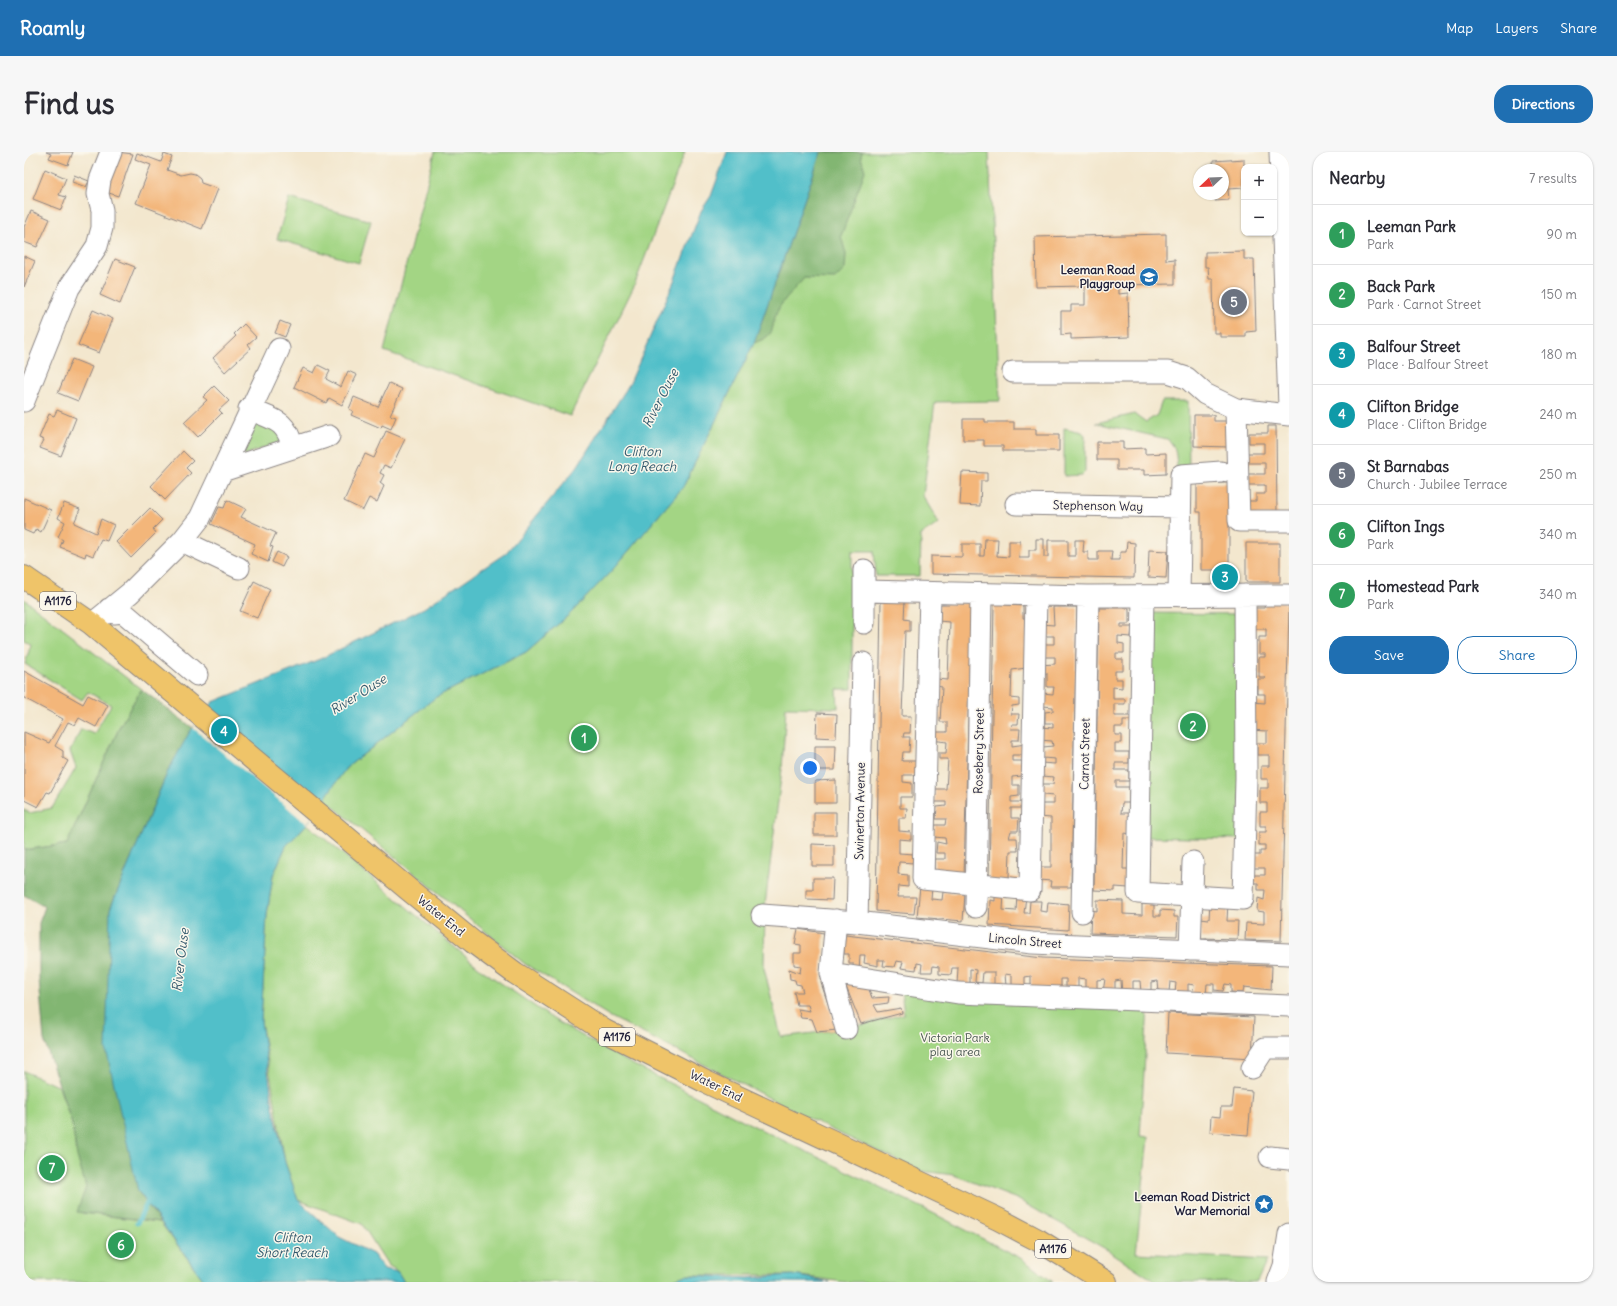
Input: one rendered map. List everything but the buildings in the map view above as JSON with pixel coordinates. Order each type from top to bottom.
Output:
[{"type":"main road","name":"A1176","points":[[24,577],[92,624]]},
{"type":"main road","name":"Water End","points":[[92,624],[353,843],[473,942],[515,973],[605,1031],[706,1082],[998,1219],[1038,1240],[1106,1282]]},
{"type":"street","points":[[24,401],[70,288],[97,246],[102,228],[102,210],[98,194],[100,180],[111,152]]},
{"type":"street","points":[[1280,152],[1289,406]]},
{"type":"street","points":[[92,624],[130,594],[182,541],[200,518],[249,409],[279,349]]},
{"type":"street","points":[[1013,372],[1168,372],[1187,378],[1205,394],[1236,409],[1289,415]]},
{"type":"street","points":[[249,409],[281,423],[286,428],[293,448]]},
{"type":"street","points":[[1236,409],[1239,521],[1289,521]]},
{"type":"street","points":[[222,471],[329,436]]},
{"type":"street","points":[[1179,596],[1181,475],[1221,472]]},
{"type":"street","name":"Stephenson Way","points":[[1016,504],[1180,507]]},
{"type":"street","points":[[182,541],[239,568]]},
{"type":"street","points":[[864,570],[864,623]]},
{"type":"street","points":[[864,591],[1036,596],[1289,595]]},
{"type":"street","points":[[930,593],[923,879],[1030,890],[1036,596]]},
{"type":"street","name":"Rosebery Street","points":[[976,907],[981,595]]},
{"type":"street","points":[[1144,596],[1138,894],[1243,899],[1246,778],[1245,595]]},
{"type":"street","name":"Carnot Street","points":[[1082,912],[1088,596]]},
{"type":"street","points":[[110,609],[114,613],[123,612],[197,675]]},
{"type":"street","name":"Swinerton Avenue","points":[[857,922],[855,700],[863,663]]},
{"type":"street","points":[[1190,950],[1193,862]]},
{"type":"street","name":"Lincoln Street","points":[[762,914],[857,922],[1032,944],[1289,954]]},
{"type":"street","points":[[836,920],[831,974],[846,1030]]},
{"type":"street","points":[[831,974],[958,993],[1289,1006]]},
{"type":"street","points":[[1252,1068],[1265,1048],[1289,1048]]},
{"type":"street","points":[[1278,1282],[1284,1266],[1289,1234]]},
{"type":"green space","points":[[435,152],[685,152],[634,286],[570,416],[384,351]]},
{"type":"green space","name":"Victoria Park play area","points":[[821,152],[989,152],[1000,401],[935,402],[923,496],[939,523],[921,535],[920,576],[876,576],[874,551],[852,551],[852,689],[837,689],[838,708],[786,707],[782,769],[765,905],[764,968],[781,1037],[846,1029],[904,1014],[901,990],[1148,1007],[1140,1136],[1148,1137],[1136,1253],[1267,1260],[1257,1282],[1156,1282],[1111,1252],[1017,1199],[954,1175],[921,1171],[832,1130],[611,1017],[525,964],[324,799],[346,768],[436,697],[526,652],[571,613],[615,567],[683,487],[754,343]]},
{"type":"green space","points":[[821,152],[862,152],[861,157],[865,171],[841,236],[846,254],[845,269],[835,279],[804,278],[787,297],[778,310],[772,330],[767,337],[754,343]]},
{"type":"green space","points":[[289,198],[371,221],[359,263],[277,239]]},
{"type":"green space","points":[[1162,401],[1188,401],[1189,468],[1177,468],[1173,445],[1167,439],[1096,423],[1135,414],[1146,422],[1157,415]]},
{"type":"green space","points":[[253,422],[278,427],[282,441],[245,455],[240,451]]},
{"type":"green space","points":[[1064,428],[1082,432],[1085,435],[1085,472],[1082,475],[1064,476]]},
{"type":"green space","points":[[24,599],[141,689],[120,726],[67,844],[24,850],[24,810],[30,813],[52,808],[76,768],[70,751],[81,729],[94,734],[111,705],[88,692],[82,700],[25,664],[31,644],[24,640]]},
{"type":"green space","points":[[1147,613],[1241,614],[1240,839],[1145,837]]},
{"type":"green space","points":[[141,689],[193,728],[168,771],[110,909],[138,1191],[160,1222],[77,1212],[86,1187],[77,1156],[72,1124],[44,1040],[39,979],[39,923],[45,907],[24,895],[24,850],[67,844],[120,726]]},
{"type":"green space","points":[[307,824],[482,970],[553,1019],[628,1062],[768,1133],[921,1207],[1022,1259],[1053,1282],[844,1282],[793,1275],[686,1275],[665,1282],[404,1282],[397,1271],[388,1265],[362,1224],[298,1200],[285,1162],[261,1021],[267,915],[273,875],[286,846]]},
{"type":"green space","points":[[24,1071],[59,1087],[72,1124],[76,1149],[86,1187],[82,1213],[160,1222],[205,1282],[24,1282]]},
{"type":"water","points":[[727,152],[821,152],[754,343],[683,487],[615,567],[571,613],[526,652],[436,697],[346,768],[307,824],[286,846],[273,875],[267,915],[261,1021],[273,1106],[285,1162],[298,1200],[339,1237],[373,1254],[384,1269],[398,1272],[404,1282],[205,1282],[138,1191],[106,1049],[110,909],[168,771],[189,733],[213,702],[320,659],[424,608],[506,553],[577,467],[630,383],[672,286],[701,211],[711,196]]},
{"type":"water","points":[[686,1275],[748,1278],[793,1275],[830,1282],[665,1282]]},
{"type":"pier","points":[[207,710],[321,803],[307,824],[193,728]]},
{"type":"waterway","points":[[137,1223],[149,1199]]},
{"type":"place","name":"Leeman Road Playgroup","points":[[1149,277]]},
{"type":"place","name":"St Barnabas","points":[[1234,302]]},
{"type":"place","name":"Balfour Street","points":[[1225,577]]},
{"type":"place","name":"Back Park","points":[[1193,726]]},
{"type":"place","name":"Clifton Bridge","points":[[224,731]]},
{"type":"place","name":"Leeman Park","points":[[584,738]]},
{"type":"place","name":"Homestead Park","points":[[52,1168]]},
{"type":"place","name":"Leeman Road District War Memorial","points":[[1264,1204]]},
{"type":"place","name":"Clifton Ings","points":[[121,1245]]},
{"type":"water label","name":"River Ouse","points":[[660,398]]},
{"type":"water label","name":"Clifton Long Reach","points":[[642,458]]},
{"type":"water label","name":"River Ouse","points":[[358,694]]},
{"type":"water label","name":"River Ouse","points":[[180,960]]},
{"type":"water label","name":"Clifton Short Reach","points":[[292,1244]]}]
